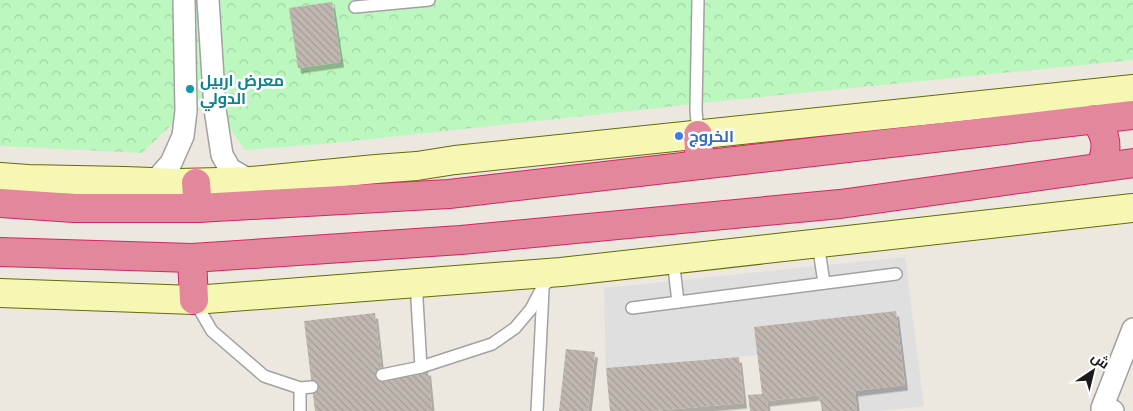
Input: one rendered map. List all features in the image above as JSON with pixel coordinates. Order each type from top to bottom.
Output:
[{"type":"highway","points":[[0,203],[74,208],[197,195],[449,194],[1133,115]]},
{"type":"highway","points":[[1094,119],[1104,134],[1106,142],[1106,151],[1100,167]]},
{"type":"highway","points":[[698,135],[700,165]]},
{"type":"highway","points":[[0,252],[192,258],[461,240],[840,204],[1133,163]]},
{"type":"highway","points":[[192,258],[194,300]]},
{"type":"street","points":[[154,182],[171,163],[183,136],[186,111],[184,0]]},
{"type":"street","points":[[208,0],[216,109],[222,155],[230,169],[251,181]]},
{"type":"street","points":[[0,177],[154,182],[197,195],[251,181],[417,166],[455,160],[1133,89]]},
{"type":"street","points":[[0,293],[194,300],[418,282],[552,279],[673,259],[1133,208]]},
{"type":"street","points":[[1108,409],[1133,330]]},
{"type":"lane","points":[[356,7],[429,0]]},
{"type":"lane","points":[[698,0],[696,110],[698,135]]},
{"type":"lane","points":[[818,243],[824,283]]},
{"type":"lane","points":[[673,259],[678,302]]},
{"type":"lane","points":[[632,308],[896,274]]},
{"type":"lane","points":[[382,375],[421,367],[492,344],[515,328],[532,309],[552,279]]},
{"type":"lane","points":[[537,411],[552,279]]},
{"type":"lane","points":[[418,282],[417,300],[421,367]]},
{"type":"lane","points":[[194,300],[212,331],[264,376],[300,388],[312,386]]},
{"type":"lane","points":[[300,388],[300,411]]},
{"type":"green space","points":[[0,0],[1133,0],[1133,60],[722,101],[334,143],[245,150],[216,109],[186,111],[142,153],[0,146]]},
{"type":"shaded area","points":[[905,257],[924,406],[879,411],[857,411],[855,391],[905,384],[896,311],[755,327],[758,355],[606,368],[604,288]]},
{"type":"building","points":[[332,2],[341,62],[298,68],[289,8]]},
{"type":"building","points":[[896,311],[905,385],[855,391],[857,411],[822,411],[819,395],[767,401],[768,411],[750,411],[748,395],[762,394],[754,327]]},
{"type":"building","points":[[375,313],[382,375],[428,370],[432,411],[315,411],[304,321]]},
{"type":"building","points":[[566,349],[595,352],[588,411],[559,411]]},
{"type":"building","points":[[739,357],[744,403],[652,411],[610,411],[606,368]]},
{"type":"place","name":"معرض اربيل الدولي","points":[[190,89]]},
{"type":"place","name":"الخروج","points":[[679,136]]}]
